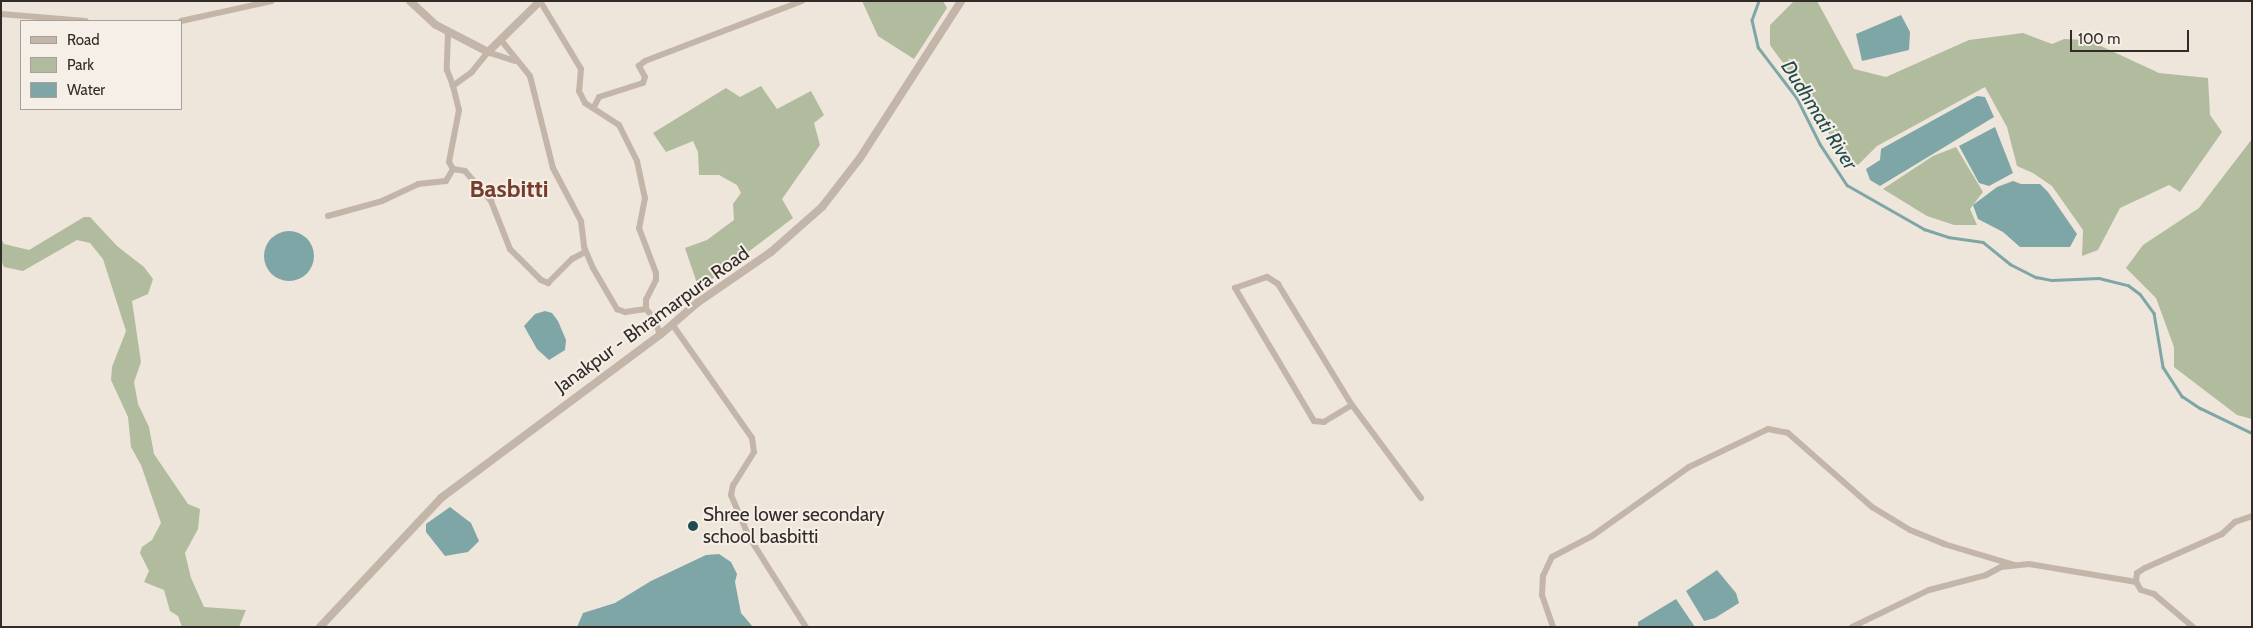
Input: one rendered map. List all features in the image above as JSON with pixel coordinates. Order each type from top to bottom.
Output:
[{"type":"street","points":[[182,21],[272,1]]},
{"type":"street","points":[[410,1],[448,32],[488,52],[515,61]]},
{"type":"street","points":[[452,86],[472,72],[488,52],[540,1],[581,69],[579,91],[585,104],[594,107],[624,132],[642,177],[645,198],[639,228],[656,273],[656,280],[646,300],[646,309],[655,319],[660,335]]},
{"type":"street","points":[[594,107],[599,97],[642,83],[645,77],[639,66],[645,61],[802,1]]},
{"type":"street","name":"Janakpur - Bhramarpura Road","points":[[320,627],[441,498],[660,335],[697,303],[771,252],[822,207],[860,158],[961,1]]},
{"type":"street","points":[[1,14],[74,20]]},
{"type":"street","points":[[448,32],[447,70],[459,110],[449,162],[453,169]]},
{"type":"street","points":[[501,40],[515,61],[530,76],[552,168],[581,221],[585,252],[617,309],[625,312],[646,309]]},
{"type":"street","points":[[453,169],[465,171],[491,201],[510,249],[540,280],[548,283],[572,259],[585,252]]},
{"type":"street","points":[[328,216],[382,202],[418,184],[446,181],[453,169]]},
{"type":"street","points":[[1352,405],[1324,422],[1314,421],[1235,288],[1267,277],[1278,284],[1352,405],[1421,498]]},
{"type":"street","points":[[672,324],[752,438],[754,452],[733,485],[732,495],[749,537],[806,627]]},
{"type":"street","points":[[1553,627],[1542,596],[1542,576],[1552,557],[1592,536],[1689,466],[1768,429],[1788,433],[1872,507],[1910,530],[1944,544],[2014,565]]},
{"type":"street","points":[[2193,627],[2154,594],[2141,590],[2136,582],[2137,573],[2222,534],[2236,522],[2252,516]]},
{"type":"street","points":[[1852,627],[1929,590],[2014,565],[2029,564],[2136,582]]},
{"type":"green space","points":[[862,1],[943,1],[947,8],[914,59],[878,36]]},
{"type":"green space","points":[[1794,1],[1817,1],[1854,69],[1886,77],[1969,40],[2023,33],[2052,44],[2064,39],[2088,40],[2159,73],[2208,78],[2210,115],[2222,132],[2180,192],[2169,185],[2120,208],[2098,250],[2082,256],[2083,230],[2052,186],[2033,173],[2017,166],[2007,127],[1985,87],[1877,146],[1858,165],[1843,157],[1806,95],[1770,45],[1770,25]]},
{"type":"green space","points":[[761,86],[777,109],[811,91],[824,115],[814,123],[820,145],[782,199],[793,218],[699,289],[685,248],[707,240],[734,220],[733,204],[741,193],[737,185],[719,175],[699,175],[698,152],[693,141],[666,152],[653,133],[726,88],[740,97]]},
{"type":"green space","points":[[2252,139],[2252,419],[2237,415],[2174,367],[2174,347],[2156,298],[2126,268],[2143,245],[2199,208]]},
{"type":"green space","points":[[1956,147],[1983,192],[1970,209],[1977,225],[1954,225],[1927,216],[1883,189],[1933,156]]},
{"type":"green space","points":[[84,217],[90,217],[117,246],[144,267],[153,279],[148,294],[132,301],[141,362],[134,382],[138,404],[149,427],[154,454],[188,504],[200,509],[198,529],[185,553],[191,578],[204,607],[246,610],[239,627],[182,627],[178,616],[170,611],[164,590],[144,582],[149,571],[140,553],[142,547],[152,540],[161,523],[141,465],[131,447],[128,417],[111,380],[112,367],[126,331],[103,259],[90,243],[77,240],[23,271],[4,267],[1,260],[1,239],[4,244],[29,250]]},
{"type":"water","points":[[1901,15],[1910,32],[1909,50],[1862,61],[1856,34]]},
{"type":"water","points":[[1977,96],[1985,97],[1994,117],[1880,186],[1870,180],[1866,169],[1880,160],[1881,149]]},
{"type":"water","points":[[1995,127],[2013,173],[1989,186],[1979,183],[1959,146]]},
{"type":"water","points":[[2013,181],[2021,184],[2040,184],[2048,192],[2077,234],[2070,247],[2020,247],[2003,232],[1978,219],[1973,205],[1997,187]]},
{"type":"water","points":[[284,231],[294,231],[307,238],[314,251],[314,261],[307,274],[294,281],[284,281],[275,277],[268,270],[264,261],[264,251],[268,242],[275,235]]},
{"type":"water","points":[[545,311],[552,313],[558,321],[566,340],[565,350],[549,360],[537,349],[524,326],[535,314]]},
{"type":"water","points":[[450,507],[471,523],[479,541],[468,552],[445,556],[426,532],[426,524]]},
{"type":"water","points":[[719,554],[731,562],[737,574],[735,582],[741,613],[753,627],[577,627],[583,613],[615,603],[651,581],[706,555]]},
{"type":"water","points":[[1717,570],[1736,593],[1739,603],[1715,618],[1704,621],[1686,591]]},
{"type":"water","points":[[1676,599],[1695,627],[1638,627],[1638,622]]},
{"type":"waterway","name":"Dudhmati River","points":[[1759,1],[1752,20],[1758,47],[1797,98],[1820,144],[1847,185],[1924,229],[1948,237],[1983,242],[2010,264],[2036,277],[2052,280],[2099,278],[2128,285],[2140,294],[2154,313],[2163,367],[2182,396],[2200,408],[2252,433]]},
{"type":"place","name":"Shree lower secondary school basbitti","points":[[693,526]]},
{"type":"district","name":"Basbitti","points":[[509,189]]}]
